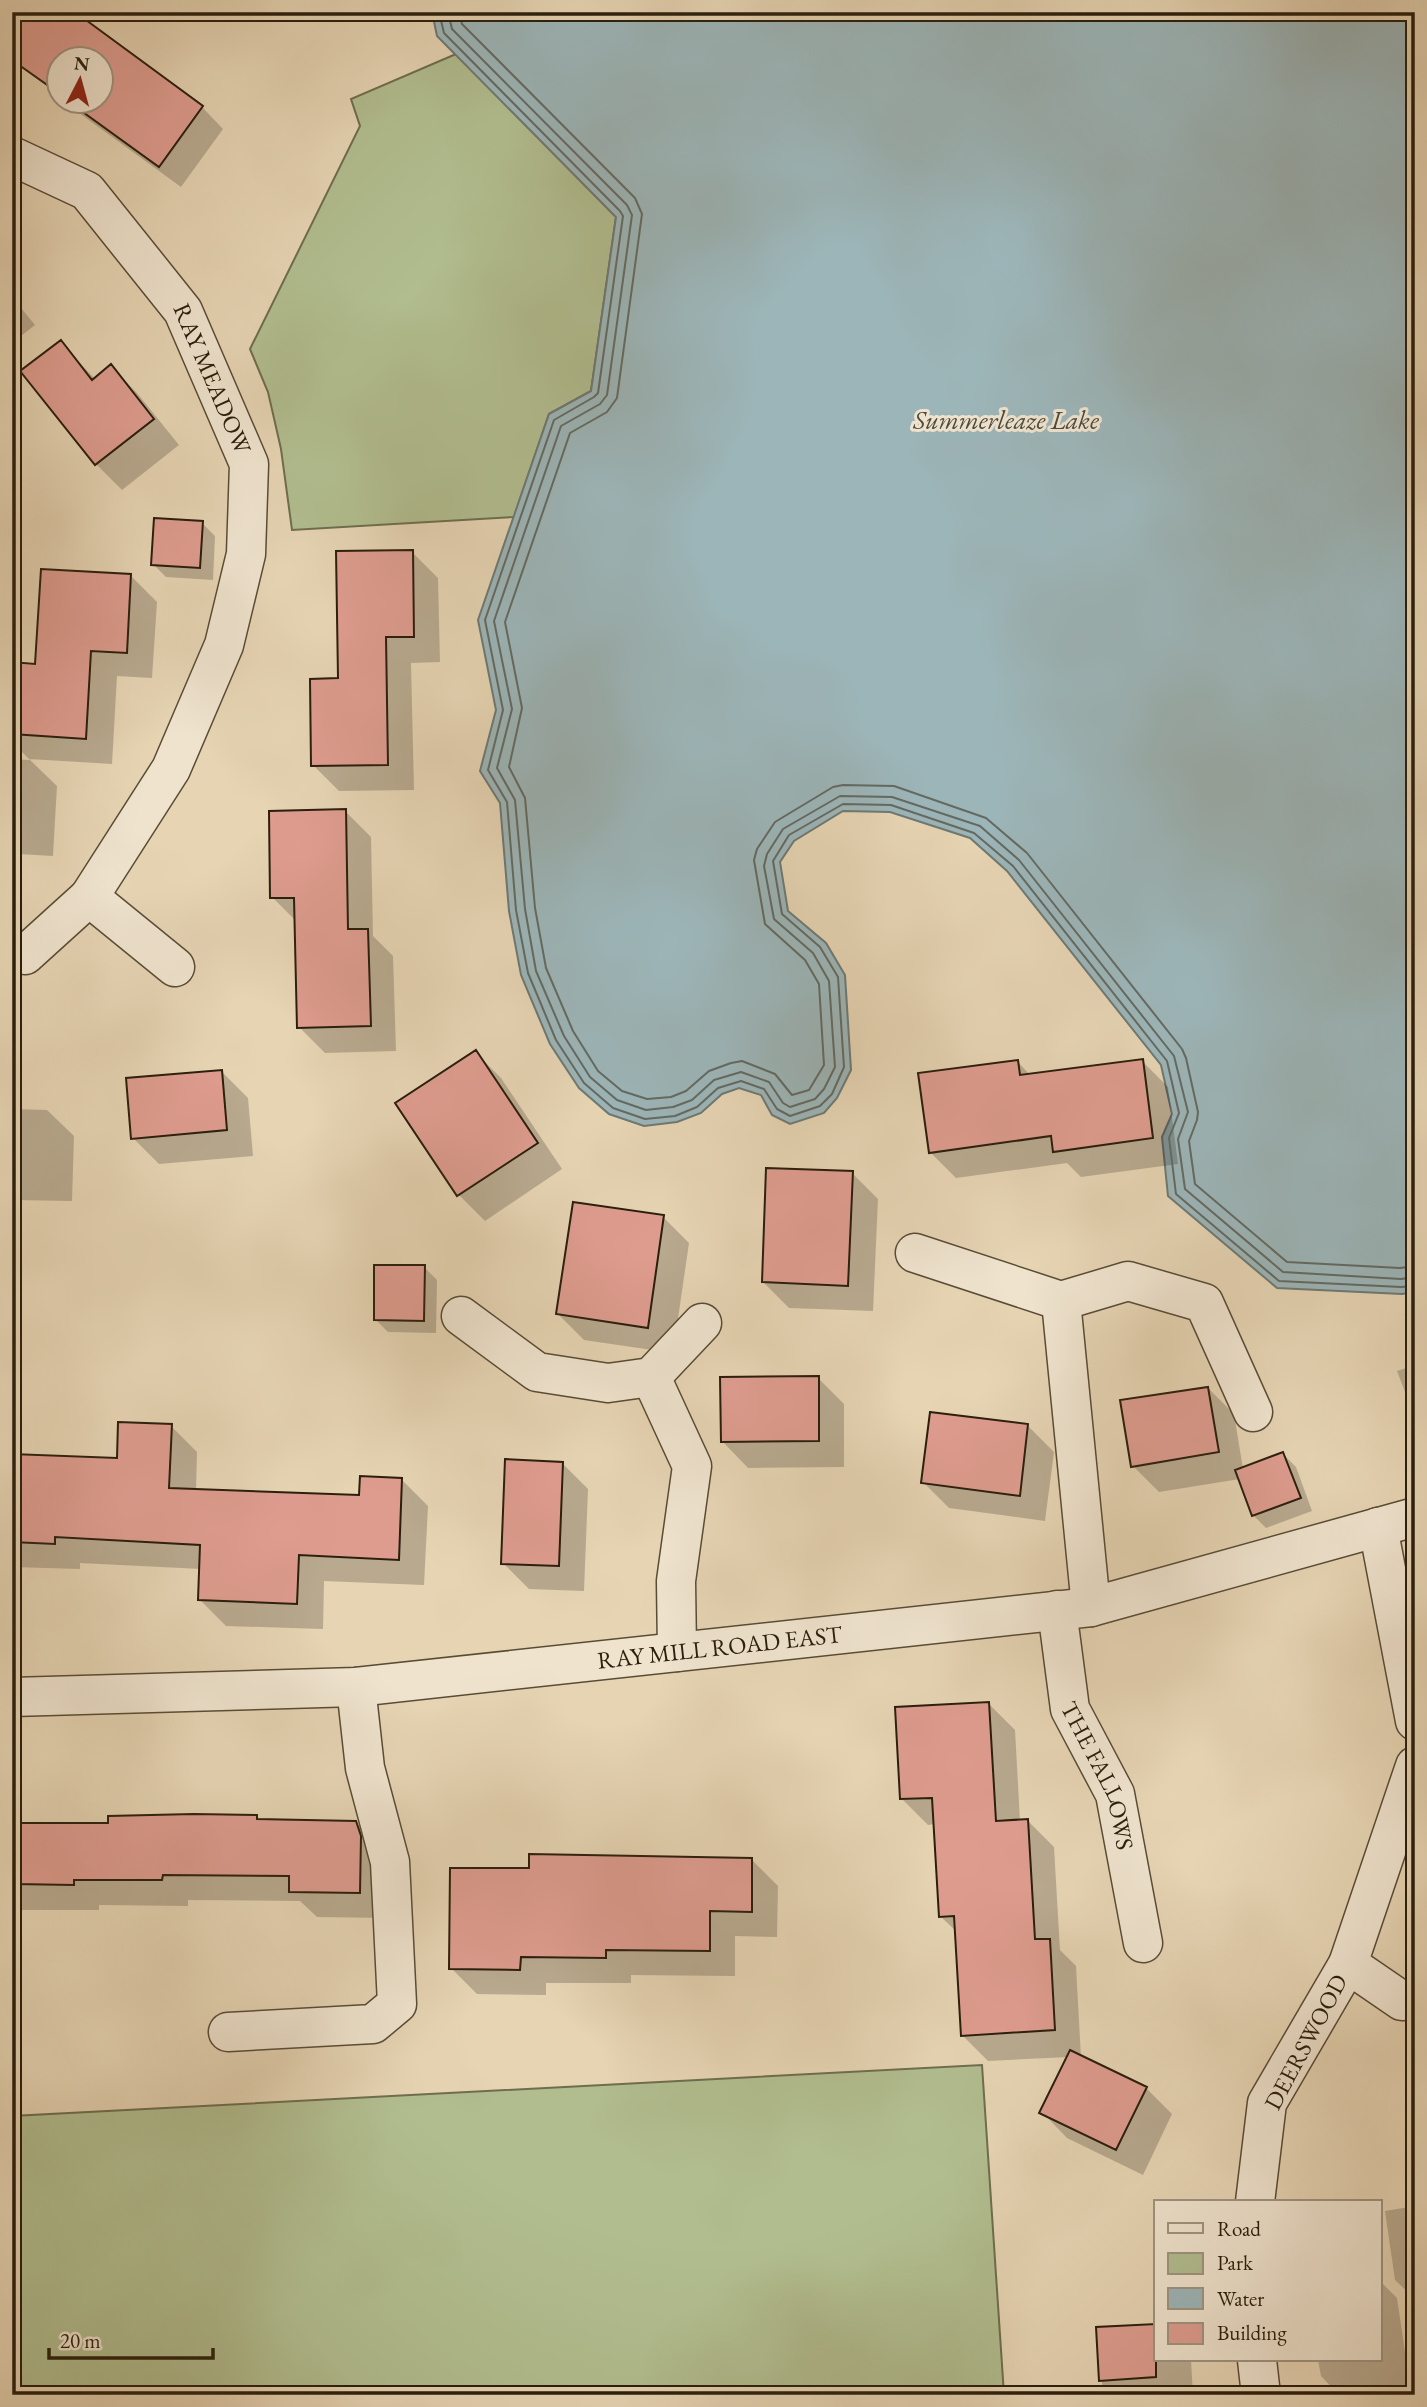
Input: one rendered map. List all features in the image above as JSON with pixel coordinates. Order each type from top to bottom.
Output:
[{"type":"street","name":"RAY MEADOW","points":[[12,156],[87,191],[183,311],[249,464],[246,554],[224,645],[171,769],[89,897],[25,955]]},
{"type":"street","points":[[89,897],[175,967]]},
{"type":"street","points":[[915,1252],[1061,1301],[1128,1281],[1204,1303],[1253,1412]]},
{"type":"street","name":"THE FALLOWS","points":[[1061,1301],[1074,1608],[1070,1709],[1115,1794],[1143,1943]]},
{"type":"street","points":[[461,1316],[537,1372],[608,1383],[651,1377],[702,1323]]},
{"type":"street","points":[[651,1377],[692,1466],[676,1581],[677,1652]]},
{"type":"street","name":"RAY MILL ROAD EAST","points":[[12,1698],[356,1687],[1074,1608],[1415,1517]]},
{"type":"street","points":[[1378,1527],[1415,1721]]},
{"type":"street","points":[[228,2032],[373,2024],[397,2004],[390,1862],[365,1768],[356,1687]]},
{"type":"street","name":"DEERSWOOD","points":[[1255,2200],[1267,2103],[1348,1964],[1415,1766]]},
{"type":"street","name":"DEERSWOOD","points":[[1348,1964],[1402,2001]]},
{"type":"street","points":[[1257,2362],[1261,2395]]},
{"type":"green space","points":[[456,54],[616,217],[591,391],[549,414],[514,517],[292,530],[281,449],[268,392],[250,349],[360,126],[351,99]]},
{"type":"green space","points":[[982,2065],[1004,2395],[12,2395],[12,2116]]},
{"type":"water","name":"Summerleaze Lake","points":[[432,12],[1415,12],[1415,1292],[1402,1294],[1277,1288],[1168,1196],[1162,1137],[1172,1114],[1161,1065],[1007,871],[970,838],[890,812],[843,811],[794,841],[780,862],[788,911],[826,943],[845,975],[851,1070],[837,1098],[824,1113],[790,1124],[772,1115],[761,1095],[739,1088],[722,1094],[701,1113],[677,1122],[644,1126],[609,1114],[579,1088],[550,1044],[521,975],[509,911],[500,803],[480,771],[496,710],[478,620],[549,414],[591,391],[616,217],[437,36]]},
{"type":"building","points":[[12,12],[75,12],[203,106],[159,167],[88,116],[116,116],[116,46],[46,46],[46,84],[12,60]]},
{"type":"building","points":[[61,340],[92,380],[111,364],[154,419],[95,465],[20,371]]},
{"type":"building","points":[[154,518],[203,521],[200,568],[151,565]]},
{"type":"building","points":[[413,550],[414,637],[386,637],[388,765],[311,766],[310,679],[338,678],[336,551]]},
{"type":"building","points":[[41,569],[131,574],[127,653],[91,651],[86,739],[12,734],[12,662],[35,664]]},
{"type":"building","points":[[346,809],[348,929],[368,929],[371,1026],[297,1028],[294,898],[270,898],[269,811]]},
{"type":"building","points":[[476,1050],[538,1143],[457,1196],[395,1103]]},
{"type":"building","points":[[1143,1059],[1153,1138],[1053,1152],[1051,1136],[929,1153],[918,1073],[1018,1060],[1020,1075]]},
{"type":"building","points":[[222,1070],[227,1130],[131,1139],[126,1078]]},
{"type":"building","points":[[766,1168],[853,1171],[848,1286],[762,1282]]},
{"type":"building","points":[[573,1202],[664,1215],[648,1328],[556,1314]]},
{"type":"building","points":[[374,1265],[425,1265],[424,1321],[374,1320]]},
{"type":"building","points":[[819,1376],[819,1441],[721,1442],[720,1377]]},
{"type":"building","points":[[1208,1387],[1219,1452],[1131,1467],[1120,1400]]},
{"type":"building","points":[[930,1412],[1028,1424],[1020,1496],[921,1483]]},
{"type":"building","points":[[118,1422],[172,1424],[169,1488],[359,1495],[360,1476],[402,1478],[399,1560],[299,1555],[297,1604],[198,1600],[200,1545],[55,1537],[55,1544],[12,1542],[12,1454],[117,1458]]},
{"type":"building","points":[[1283,1452],[1301,1498],[1252,1516],[1235,1470]]},
{"type":"building","points":[[505,1459],[563,1462],[559,1566],[501,1564]]},
{"type":"building","points":[[989,1702],[996,1821],[1028,1819],[1035,1939],[1050,1939],[1055,2030],[961,2036],[954,1916],[939,1917],[932,1798],[900,1799],[895,1707]]},
{"type":"building","points":[[257,1815],[257,1819],[356,1821],[361,1836],[360,1893],[289,1892],[289,1876],[163,1875],[162,1880],[74,1880],[74,1885],[15,1884],[16,1823],[108,1823],[108,1816]]},
{"type":"building","points":[[529,1854],[752,1858],[752,1912],[710,1911],[710,1951],[606,1950],[606,1958],[521,1957],[520,1970],[449,1969],[450,1868],[529,1868]]},
{"type":"building","points":[[1070,2050],[1147,2087],[1116,2150],[1039,2113]]},
{"type":"building","points":[[1154,2324],[1156,2377],[1099,2381],[1096,2327]]}]
